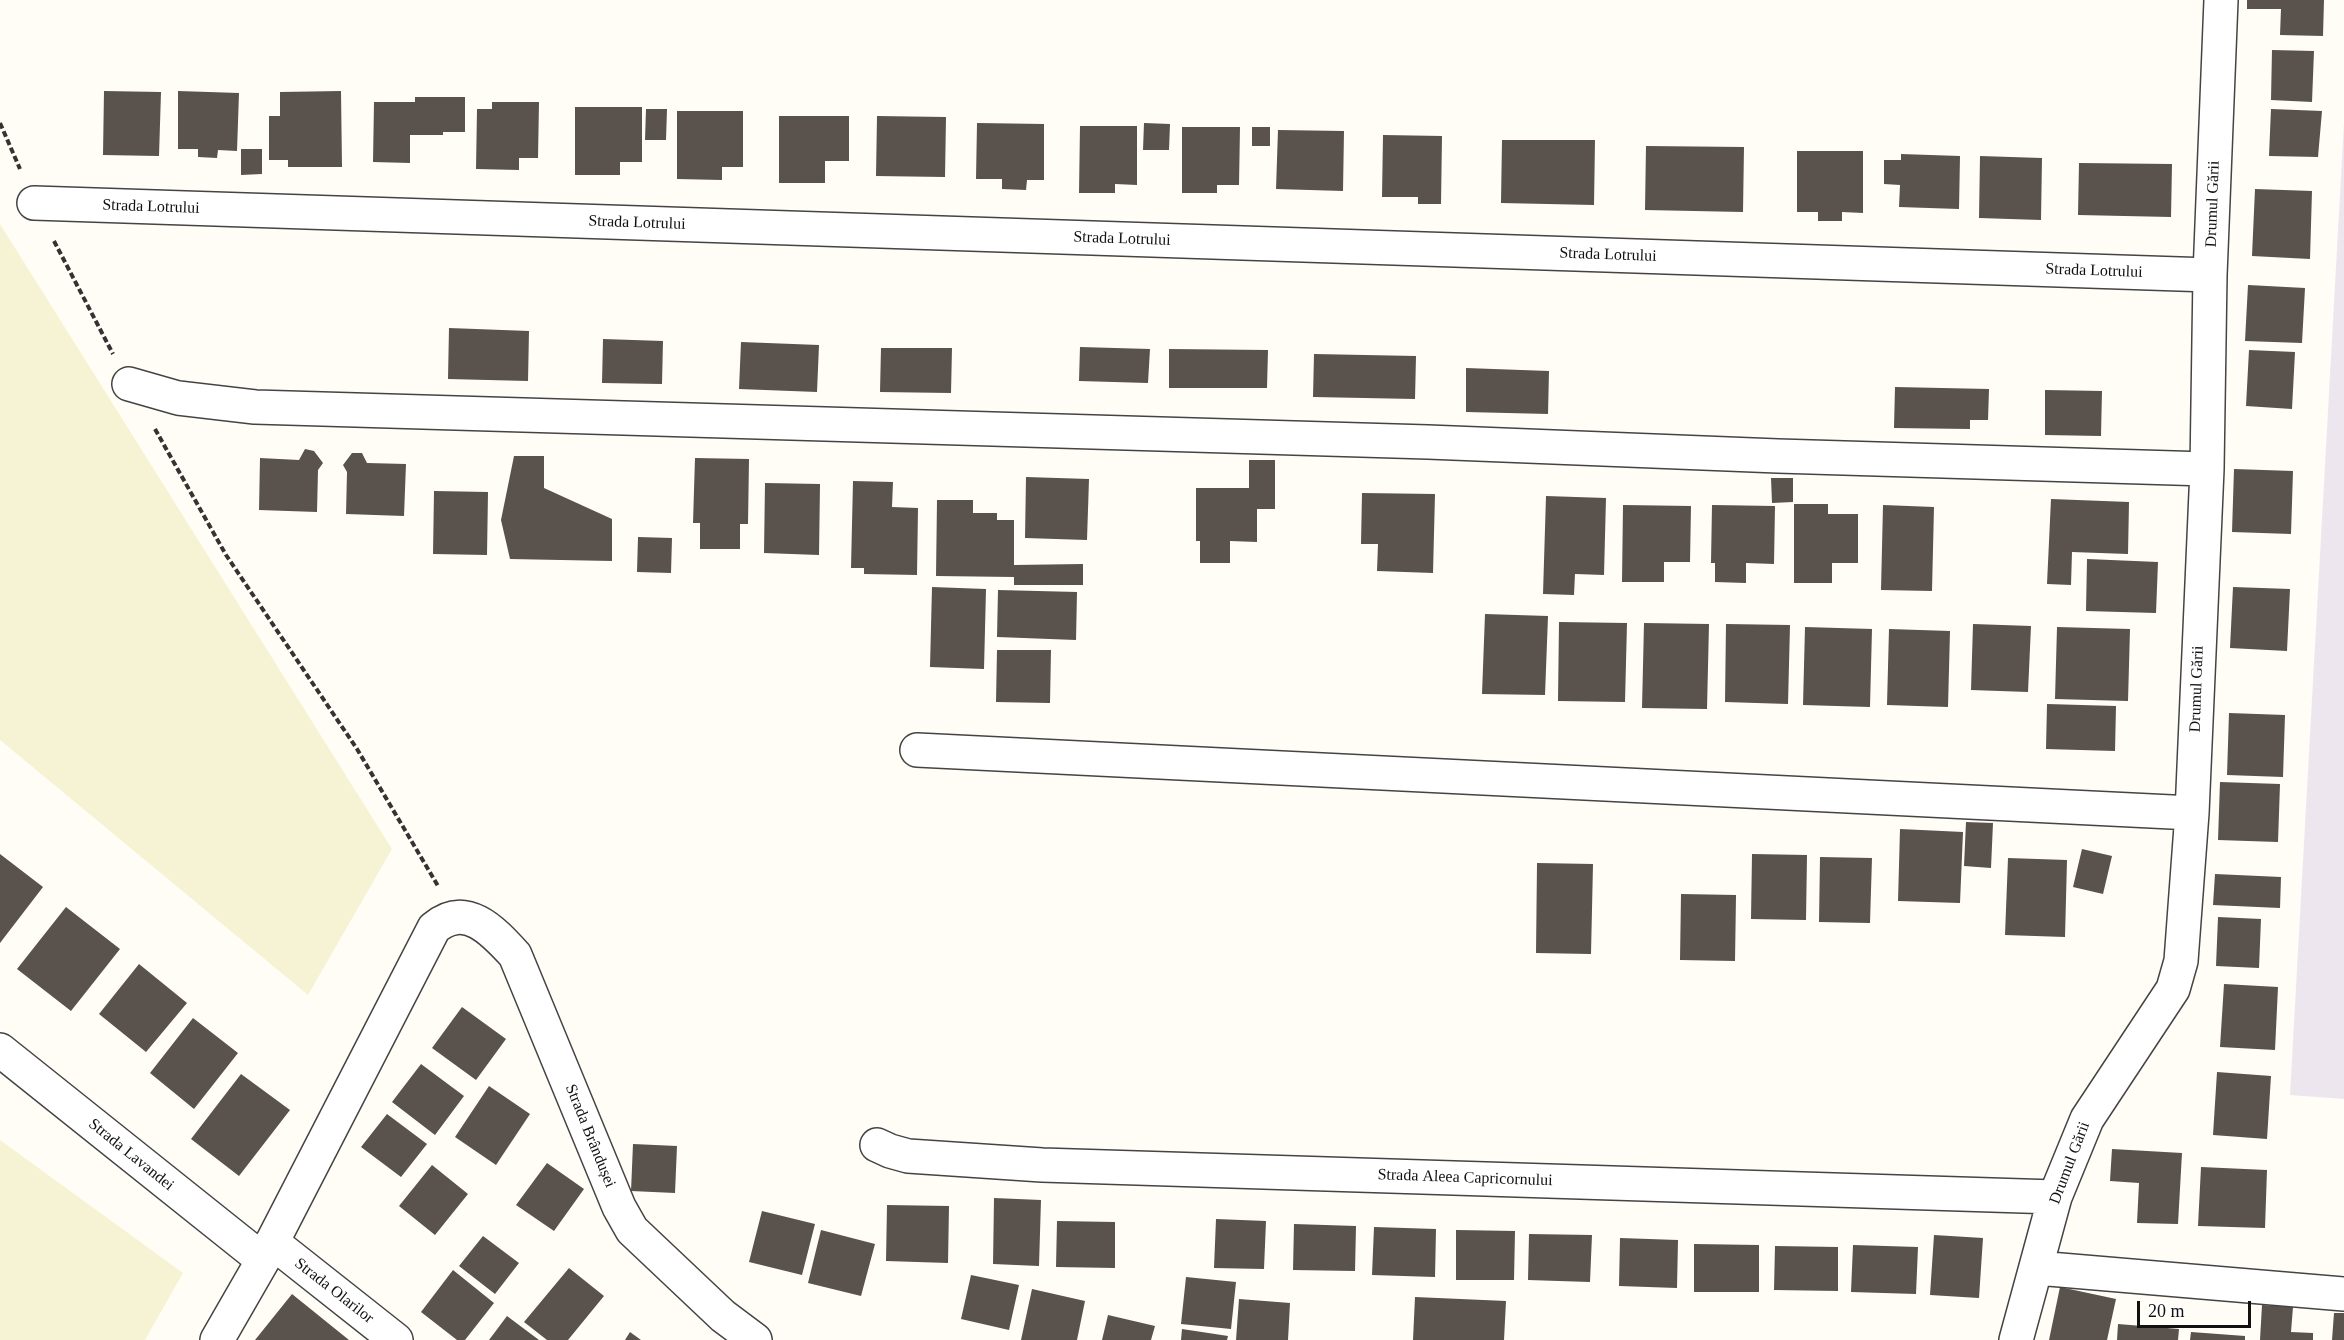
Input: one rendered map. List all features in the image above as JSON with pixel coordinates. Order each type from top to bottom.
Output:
[{"type":"street","name":"Drumul Gării","points":[[2016,1340],[2055,1197],[2087,1119],[2173,988],[2181,961],[2192,813],[2207,469],[2210,275],[2221,0]]},
{"type":"street","name":"Strada Lotrului","points":[[34,203],[2210,275]]},
{"type":"street","points":[[129,384],[178,398],[255,407],[1416,442],[2207,469]]},
{"type":"street","points":[[917,750],[2192,813]]},
{"type":"street","points":[[217,1340],[267,1251],[434,928],[443,921],[457,918]]},
{"type":"street","name":"Strada Brândușei","points":[[457,918],[468,918],[491,929],[515,955],[619,1207],[632,1230],[723,1316],[755,1340]]},
{"type":"street","name":"Strada Lavandei","points":[[0,1050],[267,1251]]},
{"type":"street","name":"Strada Aleea Capricornului","points":[[877,1145],[908,1156],[1042,1165],[2055,1197]]},
{"type":"street","name":"Strada Olarilor","points":[[267,1251],[396,1340]]},
{"type":"street","points":[[2037,1268],[2344,1294]]},
{"type":"path","points":[[0,123],[34,203],[129,384],[226,555],[357,749],[457,918]]},
{"type":"shaded area","points":[[2344,123],[2344,1099],[2290,1095]]},
{"type":"shaded area","points":[[0,224],[392,849],[308,995],[0,740]]},
{"type":"shaded area","points":[[0,1140],[183,1273],[145,1340],[0,1340]]},
{"type":"building","points":[[2247,0],[2324,0],[2323,36],[2280,35],[2281,9],[2247,9]]},
{"type":"building","points":[[2272,50],[2314,51],[2312,102],[2271,100]]},
{"type":"building","points":[[104,91],[161,92],[159,156],[103,155]]},
{"type":"building","points":[[178,91],[239,93],[237,151],[218,150],[217,158],[198,157],[198,149],[178,149]]},
{"type":"building","points":[[341,91],[342,167],[288,167],[288,160],[269,160],[269,116],[280,116],[280,92]]},
{"type":"building","points":[[415,97],[465,97],[465,132],[410,135],[410,163],[373,162],[374,102],[415,102]]},
{"type":"building","points":[[492,102],[539,102],[538,158],[519,158],[519,170],[476,169],[477,109],[492,109]]},
{"type":"building","points":[[575,107],[642,107],[642,162],[620,162],[620,175],[575,175]]},
{"type":"building","points":[[646,109],[667,109],[666,140],[645,140]]},
{"type":"building","points":[[2271,109],[2322,111],[2318,157],[2269,156]]},
{"type":"building","points":[[677,111],[743,111],[743,167],[722,167],[722,180],[677,179]]},
{"type":"building","points":[[779,116],[849,116],[849,161],[825,161],[825,183],[779,183]]},
{"type":"building","points":[[877,116],[946,117],[945,177],[876,176]]},
{"type":"building","points":[[977,123],[1044,124],[1044,180],[1027,180],[1026,190],[1002,189],[1002,179],[976,179]]},
{"type":"building","points":[[1144,123],[1170,124],[1169,150],[1143,150]]},
{"type":"building","points":[[1080,126],[1137,126],[1137,185],[1115,184],[1115,193],[1079,193]]},
{"type":"building","points":[[1182,127],[1240,127],[1239,185],[1217,185],[1217,193],[1182,193]]},
{"type":"building","points":[[1252,127],[1270,127],[1270,146],[1252,146]]},
{"type":"building","points":[[1278,130],[1344,131],[1343,191],[1276,189]]},
{"type":"building","points":[[1383,135],[1442,136],[1441,204],[1418,204],[1418,197],[1382,197]]},
{"type":"building","points":[[1502,140],[1595,140],[1594,205],[1501,203]]},
{"type":"building","points":[[1646,146],[1744,147],[1743,212],[1645,210]]},
{"type":"building","points":[[241,149],[262,149],[262,174],[241,175]]},
{"type":"building","points":[[1797,151],[1863,151],[1863,213],[1842,212],[1842,221],[1818,221],[1818,212],[1797,212]]},
{"type":"building","points":[[1901,154],[1960,156],[1959,209],[1899,207],[1900,185],[1884,184],[1884,160],[1901,160]]},
{"type":"building","points":[[1980,156],[2042,158],[2041,220],[1979,218]]},
{"type":"building","points":[[2079,163],[2172,164],[2171,217],[2078,215]]},
{"type":"building","points":[[2255,189],[2312,191],[2310,259],[2252,256]]},
{"type":"building","points":[[2248,285],[2305,288],[2302,343],[2245,341]]},
{"type":"building","points":[[449,328],[529,331],[528,381],[448,379]]},
{"type":"building","points":[[603,339],[663,341],[662,384],[602,383]]},
{"type":"building","points":[[741,342],[819,345],[817,392],[739,389]]},
{"type":"building","points":[[1080,347],[1150,349],[1148,383],[1079,381]]},
{"type":"building","points":[[881,348],[952,348],[951,393],[880,392]]},
{"type":"building","points":[[1169,349],[1268,350],[1267,388],[1169,388]]},
{"type":"building","points":[[2249,350],[2295,352],[2292,409],[2246,406]]},
{"type":"building","points":[[1314,354],[1416,356],[1415,399],[1313,397]]},
{"type":"building","points":[[1466,368],[1549,371],[1548,414],[1466,412]]},
{"type":"building","points":[[1895,387],[1989,389],[1988,420],[1970,420],[1970,429],[1894,428]]},
{"type":"building","points":[[2045,390],[2102,391],[2101,436],[2045,435]]},
{"type":"building","points":[[305,449],[314,451],[323,463],[318,470],[317,512],[259,510],[260,458],[299,460]]},
{"type":"building","points":[[352,453],[362,453],[367,463],[406,464],[404,516],[346,514],[347,472],[343,465]]},
{"type":"building","points":[[514,456],[544,456],[544,488],[612,519],[612,561],[510,559],[501,520]]},
{"type":"building","points":[[695,458],[749,459],[748,524],[740,524],[740,549],[700,549],[700,523],[693,523]]},
{"type":"building","points":[[1249,460],[1275,460],[1275,509],[1257,509],[1257,542],[1230,541],[1230,563],[1200,563],[1200,541],[1196,541],[1196,488],[1249,488]]},
{"type":"building","points":[[2234,469],[2293,471],[2291,534],[2232,532]]},
{"type":"building","points":[[1026,477],[1089,479],[1087,540],[1025,538]]},
{"type":"building","points":[[1771,478],[1793,478],[1793,502],[1772,503]]},
{"type":"building","points":[[853,481],[893,482],[892,507],[918,508],[917,575],[864,574],[864,568],[851,568]]},
{"type":"building","points":[[765,483],[820,484],[819,555],[764,553]]},
{"type":"building","points":[[434,491],[488,492],[487,555],[433,554]]},
{"type":"building","points":[[1362,493],[1435,494],[1433,573],[1377,571],[1378,544],[1361,544]]},
{"type":"building","points":[[1546,496],[1606,498],[1604,575],[1575,574],[1574,595],[1543,594]]},
{"type":"building","points":[[2051,499],[2129,502],[2128,554],[2072,552],[2071,585],[2047,584]]},
{"type":"building","points":[[937,500],[973,500],[973,513],[997,513],[997,520],[1014,520],[1014,565],[1083,564],[1083,585],[1014,585],[1014,577],[936,576]]},
{"type":"building","points":[[1794,504],[1828,504],[1828,514],[1858,514],[1858,563],[1832,563],[1832,583],[1794,583]]},
{"type":"building","points":[[1623,505],[1691,506],[1690,562],[1664,562],[1664,582],[1622,582]]},
{"type":"building","points":[[1712,505],[1775,506],[1774,564],[1746,563],[1746,583],[1715,582],[1715,563],[1711,563]]},
{"type":"building","points":[[1883,505],[1934,507],[1932,591],[1881,590]]},
{"type":"building","points":[[638,537],[672,538],[671,573],[637,572]]},
{"type":"building","points":[[2087,559],[2158,562],[2156,613],[2086,611]]},
{"type":"building","points":[[932,587],[986,589],[984,669],[930,667]]},
{"type":"building","points":[[2233,587],[2290,589],[2287,651],[2230,648]]},
{"type":"building","points":[[998,590],[1077,592],[1076,640],[997,637]]},
{"type":"building","points":[[1485,614],[1548,616],[1545,695],[1482,694]]},
{"type":"building","points":[[1559,622],[1627,623],[1625,702],[1558,701]]},
{"type":"building","points":[[1644,623],[1709,624],[1707,709],[1642,708]]},
{"type":"building","points":[[1726,624],[1790,625],[1788,704],[1725,702]]},
{"type":"building","points":[[1973,624],[2031,626],[2028,692],[1971,690]]},
{"type":"building","points":[[1805,627],[1872,629],[1870,707],[1803,705]]},
{"type":"building","points":[[2057,627],[2130,629],[2128,701],[2055,699]]},
{"type":"building","points":[[1889,629],[1950,631],[1948,707],[1887,705]]},
{"type":"building","points":[[997,650],[1051,650],[1050,703],[996,702]]},
{"type":"building","points":[[2047,704],[2116,706],[2115,751],[2046,749]]},
{"type":"building","points":[[2229,713],[2285,715],[2283,777],[2227,775]]},
{"type":"building","points":[[2220,782],[2280,784],[2278,842],[2218,840]]},
{"type":"building","points":[[1966,822],[1993,823],[1991,868],[1964,866]]},
{"type":"building","points":[[1900,829],[1963,832],[1960,903],[1898,901]]},
{"type":"building","points":[[2082,849],[2112,856],[2103,894],[2073,887]]},
{"type":"building","points":[[0,854],[43,887],[0,943]]},
{"type":"building","points":[[1752,854],[1807,855],[1806,920],[1751,919]]},
{"type":"building","points":[[1820,857],[1872,858],[1870,923],[1819,922]]},
{"type":"building","points":[[2008,858],[2067,860],[2065,937],[2005,935]]},
{"type":"building","points":[[1537,863],[1593,864],[1591,954],[1536,953]]},
{"type":"building","points":[[2215,874],[2281,877],[2280,908],[2213,905]]},
{"type":"building","points":[[1681,894],[1736,895],[1735,961],[1680,960]]},
{"type":"building","points":[[66,907],[120,949],[71,1011],[17,969]]},
{"type":"building","points":[[2218,917],[2261,919],[2259,968],[2216,966]]},
{"type":"building","points":[[139,964],[187,1003],[146,1052],[99,1014]]},
{"type":"building","points":[[2224,984],[2278,987],[2275,1050],[2220,1047]]},
{"type":"building","points":[[462,1007],[506,1039],[476,1080],[432,1048]]},
{"type":"building","points":[[193,1018],[238,1053],[194,1109],[150,1073]]},
{"type":"building","points":[[421,1064],[464,1096],[435,1135],[392,1102]]},
{"type":"building","points":[[2217,1072],[2271,1076],[2267,1139],[2213,1135]]},
{"type":"building","points":[[241,1074],[290,1110],[239,1176],[191,1139]]},
{"type":"building","points":[[489,1086],[530,1114],[496,1165],[455,1137]]},
{"type":"building","points":[[387,1114],[427,1144],[401,1177],[361,1147]]},
{"type":"building","points":[[633,1144],[677,1146],[675,1193],[631,1191]]},
{"type":"building","points":[[2112,1149],[2182,1153],[2178,1224],[2137,1223],[2139,1183],[2110,1181]]},
{"type":"building","points":[[547,1163],[584,1189],[554,1231],[516,1205]]},
{"type":"building","points":[[432,1165],[468,1194],[435,1235],[399,1206]]},
{"type":"building","points":[[2201,1167],[2267,1170],[2265,1228],[2198,1226]]},
{"type":"building","points":[[994,1198],[1041,1200],[1039,1266],[993,1264]]},
{"type":"building","points":[[887,1205],[949,1206],[948,1263],[886,1261]]},
{"type":"building","points":[[762,1211],[815,1224],[802,1275],[749,1262]]},
{"type":"building","points":[[1216,1219],[1266,1221],[1264,1269],[1214,1268]]},
{"type":"building","points":[[1057,1221],[1115,1222],[1115,1268],[1056,1267]]},
{"type":"building","points":[[1294,1224],[1356,1226],[1355,1271],[1293,1270]]},
{"type":"building","points":[[1374,1227],[1436,1229],[1435,1277],[1372,1275]]},
{"type":"building","points":[[821,1230],[875,1244],[861,1296],[808,1283]]},
{"type":"building","points":[[1456,1230],[1515,1231],[1514,1280],[1456,1280]]},
{"type":"building","points":[[1529,1234],[1592,1235],[1590,1282],[1528,1280]]},
{"type":"building","points":[[1934,1235],[1983,1238],[1979,1298],[1930,1295]]},
{"type":"building","points":[[483,1236],[519,1263],[495,1294],[459,1266]]},
{"type":"building","points":[[1620,1238],[1678,1240],[1677,1288],[1619,1286]]},
{"type":"building","points":[[1694,1244],[1759,1245],[1759,1292],[1694,1292]]},
{"type":"building","points":[[1853,1245],[1918,1247],[1916,1294],[1851,1292]]},
{"type":"building","points":[[1775,1246],[1838,1247],[1838,1291],[1774,1290]]},
{"type":"building","points":[[569,1268],[604,1296],[568,1340],[547,1340],[524,1322]]},
{"type":"building","points":[[453,1270],[494,1303],[465,1340],[457,1340],[421,1312]]},
{"type":"building","points":[[971,1275],[1019,1285],[1009,1330],[961,1319]]},
{"type":"building","points":[[1186,1277],[1236,1282],[1231,1329],[1181,1324]]},
{"type":"building","points":[[2060,1287],[2116,1299],[2107,1340],[2049,1340]]},
{"type":"building","points":[[1032,1289],[1085,1301],[1077,1340],[1021,1340]]},
{"type":"building","points":[[292,1294],[349,1340],[255,1340]]},
{"type":"building","points":[[1415,1297],[1506,1301],[1504,1340],[1413,1340]]},
{"type":"building","points":[[1239,1299],[1290,1303],[1288,1340],[1236,1340]]},
{"type":"building","points":[[2262,1305],[2293,1307],[2291,1332],[2313,1333],[2313,1340],[2260,1340]]},
{"type":"building","points":[[2334,1313],[2344,1313],[2344,1340],[2332,1340]]},
{"type":"building","points":[[1108,1315],[1155,1326],[1151,1340],[1102,1340]]},
{"type":"building","points":[[507,1316],[539,1340],[489,1340]]},
{"type":"building","points":[[2118,1324],[2179,1329],[2178,1340],[2117,1340]]},
{"type":"building","points":[[1182,1329],[1228,1336],[1227,1340],[1181,1340]]},
{"type":"building","points":[[630,1332],[641,1340],[625,1340]]},
{"type":"building","points":[[2191,1332],[2245,1336],[2245,1340],[2190,1340]]}]
